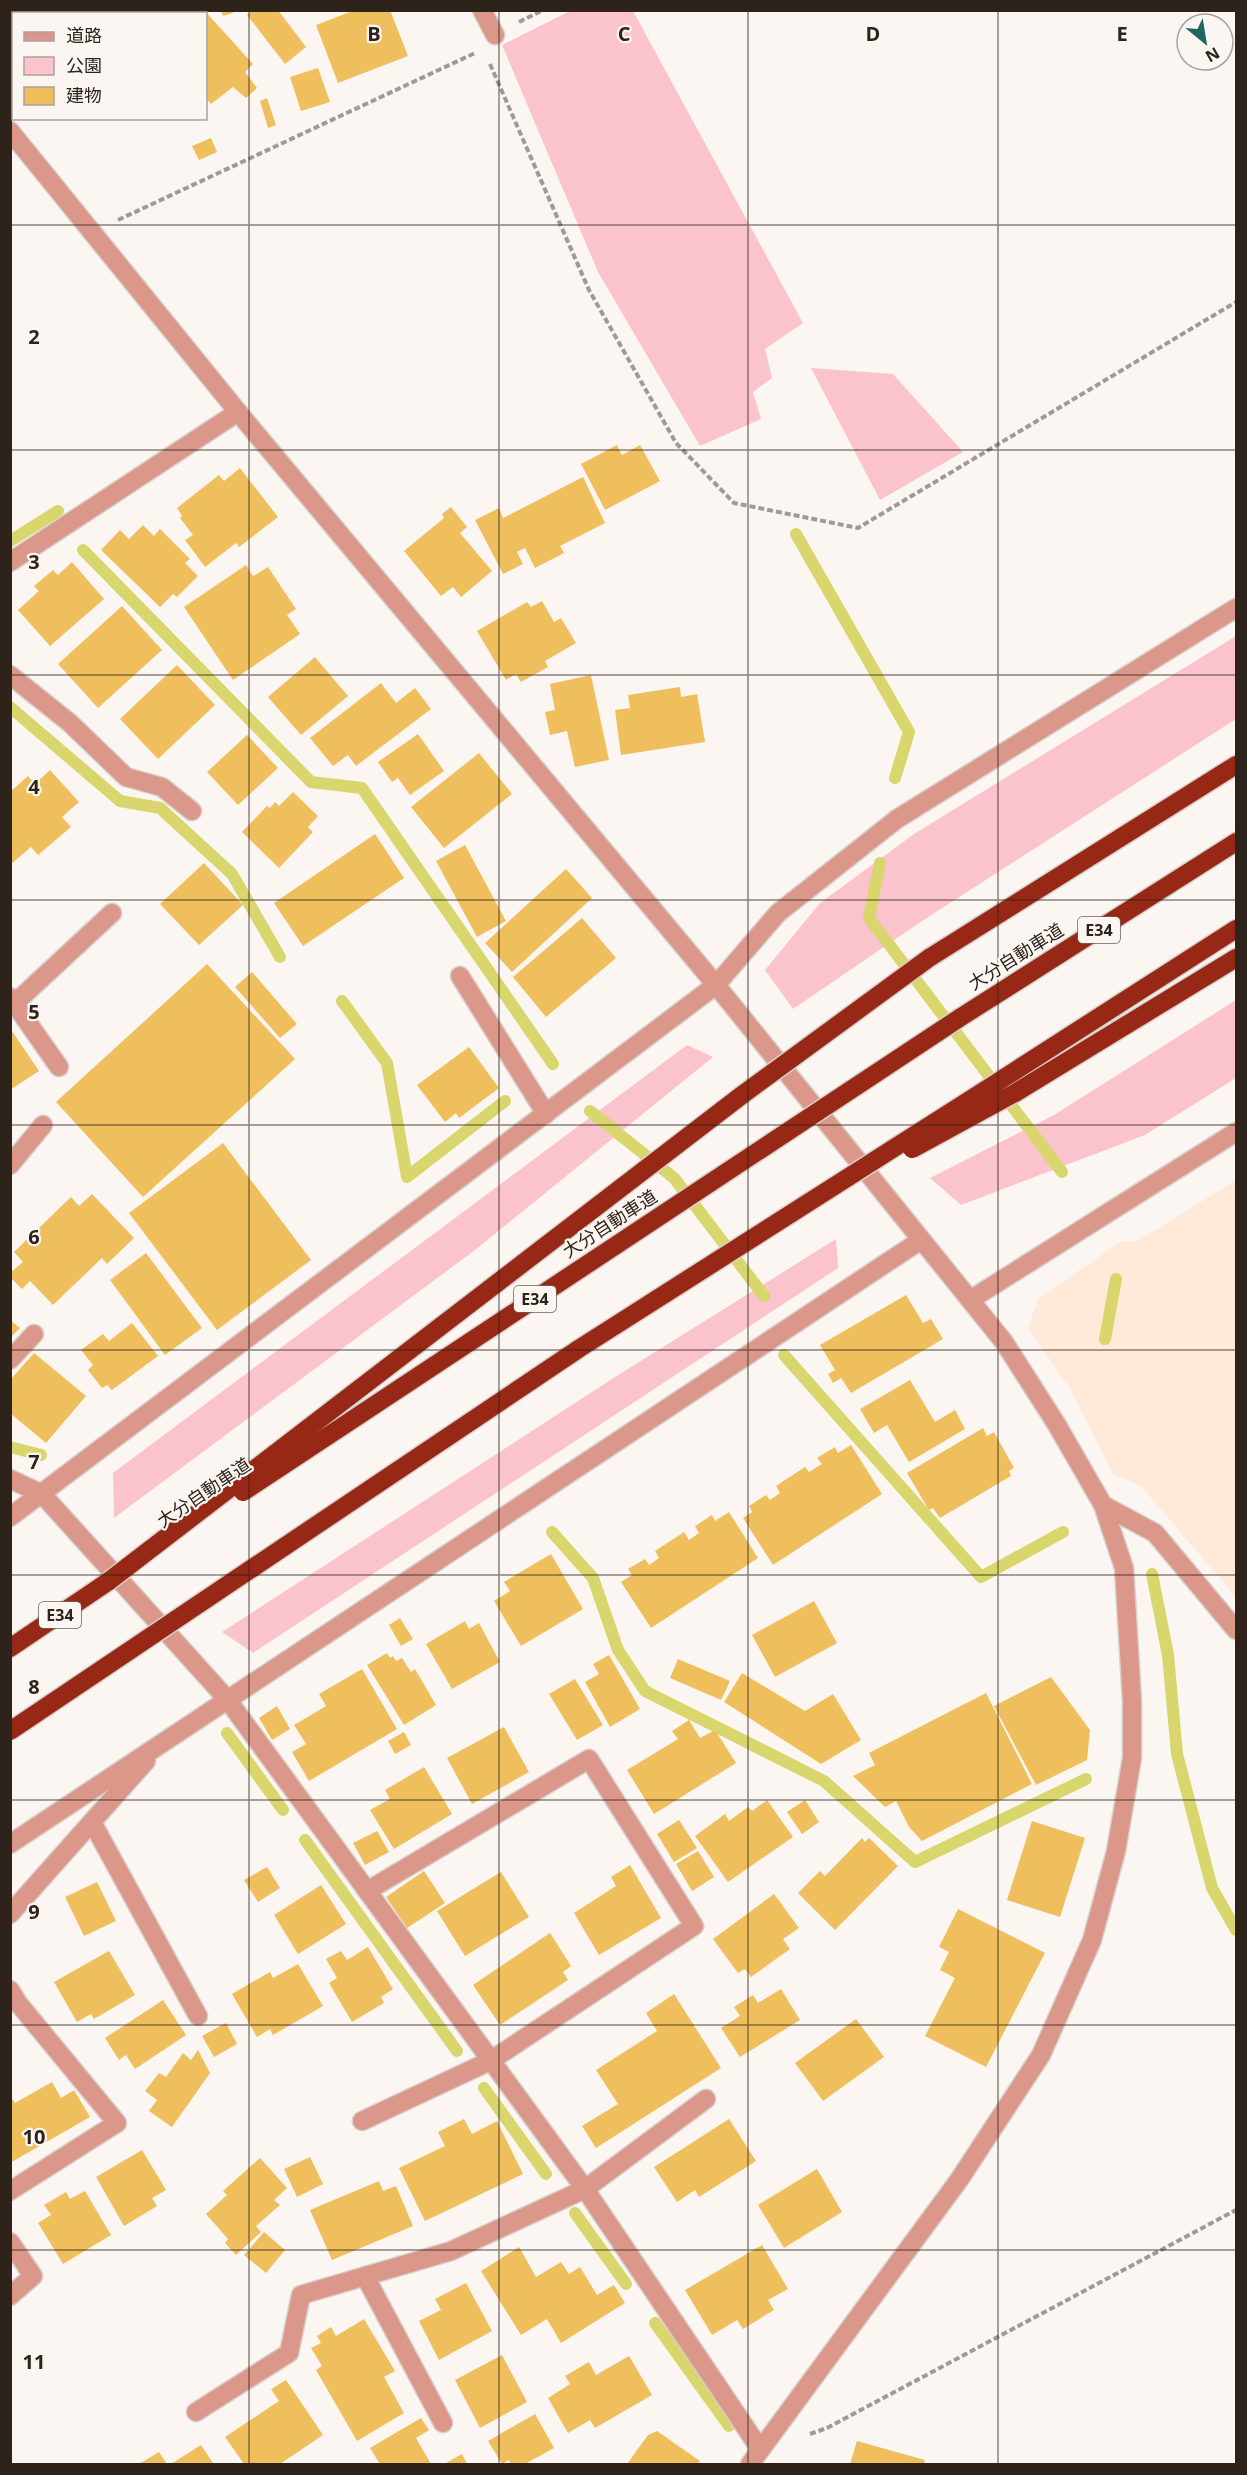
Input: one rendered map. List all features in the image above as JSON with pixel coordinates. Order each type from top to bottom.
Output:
[{"type":"highway","points":[[109,1581],[742,1095],[929,958],[1236,765]]},
{"type":"highway","name":"大分自動車道","points":[[10,1648],[961,1017],[1236,842]]},
{"type":"highway","points":[[10,1731],[561,1361],[1236,929]]},
{"type":"highway","points":[[783,1218],[1015,1094],[1236,958]]},
{"type":"street","points":[[482,10],[495,35]]},
{"type":"street","points":[[10,131],[238,412],[716,986],[1004,1342],[1058,1425],[1103,1505],[1124,1568],[1132,1701],[1132,1758],[1116,1851],[1092,1940],[1034,2065],[959,2180],[750,2464]]},
{"type":"street","points":[[10,562],[238,412]]},
{"type":"street","points":[[10,1517],[716,986],[778,913],[897,819],[1236,608]]},
{"type":"street","points":[[10,675],[70,723],[126,777],[162,787],[192,811]]},
{"type":"street","points":[[59,1067],[13,1000],[112,913]]},
{"type":"street","points":[[460,976],[546,1113]]},
{"type":"street","points":[[10,1165],[44,1125]]},
{"type":"street","points":[[970,1300],[1236,1132]]},
{"type":"street","points":[[10,1844],[921,1240]]},
{"type":"street","points":[[10,1360],[34,1334]]},
{"type":"street","points":[[10,1479],[42,1494],[227,1699],[585,2189],[760,2450]]},
{"type":"street","points":[[1103,1505],[1155,1533],[1236,1630]]},
{"type":"street","points":[[10,1914],[163,1742]]},
{"type":"street","points":[[362,2121],[490,2061],[694,1926],[589,1759],[367,1891]]},
{"type":"street","points":[[92,1822],[198,2016]]},
{"type":"street","points":[[10,1990],[18,2003],[117,2123],[10,2191]]},
{"type":"street","points":[[196,2412],[289,2353],[300,2295],[451,2251],[585,2189],[706,2099]]},
{"type":"street","points":[[10,2242],[33,2276],[10,2296]]},
{"type":"street","points":[[365,2276],[443,2423]]},
{"type":"path","points":[[92,232],[484,49],[495,35],[543,10]]},
{"type":"path","points":[[484,49],[589,290],[676,443],[734,502],[858,528],[1236,302]]},
{"type":"path","points":[[760,2450],[827,2428],[1236,2210]]},
{"type":"shaded area","points":[[1236,1180],[1236,1597],[1141,1486],[1113,1474],[1070,1389],[1028,1327],[1039,1298],[1122,1241],[1136,1242]]},
{"type":"green space","points":[[570,11],[633,11],[803,323],[765,349],[772,378],[753,392],[761,419],[700,446],[598,272],[502,45]]},
{"type":"green space","points":[[811,368],[893,374],[963,452],[880,500]]},
{"type":"green space","points":[[1236,636],[1236,719],[922,921],[793,1009],[765,970],[820,903],[914,834]]},
{"type":"green space","points":[[1236,1000],[1236,1078],[1145,1135],[961,1205],[930,1178],[1054,1115]]},
{"type":"green space","points":[[687,1045],[713,1057],[475,1250],[114,1518],[113,1473]]},
{"type":"green space","points":[[836,1239],[838,1268],[253,1653],[222,1632],[615,1377]]},
{"type":"building","points":[[118,10],[120,12],[100,12]]},
{"type":"building","points":[[143,10],[204,10],[206,12],[141,12]]},
{"type":"building","points":[[221,10],[232,10],[233,13],[223,16]]},
{"type":"building","points":[[252,10],[278,10],[306,47],[285,64],[247,15]]},
{"type":"building","points":[[355,10],[390,10],[408,56],[338,83],[316,25]]},
{"type":"building","points":[[207,13],[253,64],[245,72],[257,88],[246,98],[233,87],[211,104],[207,100]]},
{"type":"building","points":[[318,68],[330,102],[301,111],[290,77]]},
{"type":"building","points":[[267,98],[276,125],[268,128],[260,101]]},
{"type":"building","points":[[211,138],[217,152],[199,160],[192,146]]},
{"type":"building","points":[[617,445],[622,455],[640,445],[660,481],[605,510],[581,464]]},
{"type":"building","points":[[240,468],[278,517],[239,547],[236,543],[205,567],[185,540],[193,535],[180,518],[182,516],[177,508],[219,475],[224,481]]},
{"type":"building","points":[[583,477],[605,523],[560,546],[564,553],[535,568],[525,548],[517,552],[523,564],[503,574],[475,520],[499,508],[503,518]]},
{"type":"building","points":[[451,507],[467,527],[460,533],[492,571],[461,597],[453,587],[441,596],[404,551],[444,518],[442,514]]},
{"type":"building","points":[[143,525],[154,536],[160,529],[190,559],[185,563],[198,576],[177,597],[173,594],[160,607],[101,550],[120,530],[129,539]]},
{"type":"building","points":[[72,562],[104,599],[50,646],[18,610],[39,591],[34,586],[53,570],[58,575]]},
{"type":"building","points":[[246,565],[253,576],[268,567],[296,609],[287,615],[300,634],[233,680],[184,607]]},
{"type":"building","points":[[542,601],[554,622],[561,618],[576,643],[545,661],[548,667],[521,682],[516,674],[506,680],[477,631],[527,602],[531,607]]},
{"type":"building","points":[[122,606],[162,650],[98,708],[58,664]]},
{"type":"building","points":[[315,657],[348,696],[301,735],[268,697]]},
{"type":"building","points":[[177,665],[215,705],[158,759],[120,719]]},
{"type":"building","points":[[591,675],[609,760],[575,767],[567,731],[550,735],[545,712],[555,710],[550,684]]},
{"type":"building","points":[[381,683],[396,703],[415,688],[431,709],[356,766],[348,755],[333,766],[310,738]]},
{"type":"building","points":[[680,687],[681,697],[697,694],[705,742],[621,755],[615,710],[630,708],[628,695]]},
{"type":"building","points":[[418,734],[444,771],[410,795],[398,778],[392,782],[378,762]]},
{"type":"building","points":[[247,735],[278,768],[238,805],[207,772]]},
{"type":"building","points":[[479,753],[512,794],[444,848],[411,807]]},
{"type":"building","points":[[50,770],[79,802],[62,817],[71,827],[38,855],[31,847],[10,865],[10,792],[28,776],[35,784]]},
{"type":"building","points":[[293,792],[318,816],[308,827],[313,832],[279,868],[242,832],[267,806],[270,808],[275,802],[279,806]]},
{"type":"building","points":[[375,834],[404,878],[303,946],[274,903]]},
{"type":"building","points":[[465,845],[506,921],[477,937],[436,861]]},
{"type":"building","points":[[204,863],[243,905],[199,945],[160,904]]},
{"type":"building","points":[[566,869],[592,898],[512,972],[485,943]]},
{"type":"building","points":[[582,918],[616,958],[546,1017],[513,977]]},
{"type":"building","points":[[207,964],[295,1059],[143,1197],[56,1102]]},
{"type":"building","points":[[252,972],[297,1024],[280,1038],[235,987]]},
{"type":"building","points":[[10,1028],[39,1071],[10,1090]]},
{"type":"building","points":[[469,1047],[499,1088],[459,1118],[456,1113],[445,1122],[417,1085]]},
{"type":"building","points":[[223,1143],[311,1260],[217,1330],[129,1213]]},
{"type":"building","points":[[92,1194],[134,1238],[107,1264],[102,1258],[53,1305],[30,1281],[22,1289],[10,1277],[10,1273],[23,1262],[14,1252],[71,1197],[79,1206]]},
{"type":"building","points":[[146,1253],[202,1328],[165,1355],[110,1280]]},
{"type":"building","points":[[906,1295],[923,1323],[931,1319],[943,1339],[851,1393],[841,1378],[833,1383],[828,1374],[835,1370],[820,1345]]},
{"type":"building","points":[[10,1320],[20,1328],[10,1338]]},
{"type":"building","points":[[132,1323],[158,1356],[112,1390],[107,1385],[102,1388],[88,1370],[93,1365],[81,1350],[103,1334],[109,1341]]},
{"type":"building","points":[[34,1353],[86,1396],[46,1443],[10,1413],[10,1380]]},
{"type":"building","points":[[910,1380],[935,1422],[955,1410],[965,1429],[909,1462],[887,1425],[874,1433],[860,1409]]},
{"type":"building","points":[[983,1428],[987,1436],[994,1432],[1014,1468],[1009,1471],[1011,1476],[940,1518],[933,1508],[929,1510],[907,1473]]},
{"type":"building","points":[[851,1445],[882,1494],[773,1565],[743,1518],[752,1512],[749,1506],[766,1495],[770,1500],[780,1493],[776,1486],[805,1467],[809,1472],[822,1464],[817,1458],[835,1447],[838,1453]]},
{"type":"building","points":[[729,1512],[758,1558],[651,1628],[621,1582],[632,1575],[628,1569],[645,1559],[649,1565],[659,1558],[655,1551],[684,1532],[689,1540],[699,1533],[695,1526],[712,1515],[715,1521]]},
{"type":"building","points":[[551,1554],[583,1609],[521,1646],[494,1601],[510,1591],[504,1582]]},
{"type":"building","points":[[814,1601],[837,1643],[775,1677],[752,1635]]},
{"type":"building","points":[[400,1618],[413,1639],[401,1646],[389,1625]]},
{"type":"building","points":[[465,1621],[469,1629],[479,1623],[500,1662],[452,1689],[426,1644]]},
{"type":"building","points":[[387,1653],[396,1661],[402,1658],[411,1672],[415,1669],[436,1705],[404,1725],[367,1665]]},
{"type":"building","points":[[609,1655],[640,1709],[610,1727],[585,1682],[599,1674],[593,1664]]},
{"type":"building","points":[[678,1659],[730,1681],[721,1700],[670,1678]]},
{"type":"building","points":[[362,1669],[397,1729],[309,1781],[292,1752],[306,1744],[294,1725],[326,1706],[319,1694]]},
{"type":"building","points":[[742,1673],[805,1711],[833,1694],[861,1740],[821,1764],[724,1702]]},
{"type":"building","points":[[1051,1677],[1090,1730],[1087,1760],[1036,1785],[994,1706]]},
{"type":"building","points":[[575,1679],[603,1725],[577,1740],[549,1694]]},
{"type":"building","points":[[986,1693],[1032,1784],[922,1841],[909,1827],[896,1801],[885,1807],[853,1776],[875,1765],[869,1753]]},
{"type":"building","points":[[277,1706],[290,1729],[272,1740],[259,1718]]},
{"type":"building","points":[[689,1720],[700,1738],[715,1730],[736,1763],[654,1814],[627,1770],[678,1739],[672,1731]]},
{"type":"building","points":[[504,1727],[529,1772],[472,1804],[447,1758]]},
{"type":"building","points":[[404,1732],[411,1745],[395,1754],[388,1741]]},
{"type":"building","points":[[424,1767],[452,1814],[394,1849],[370,1810],[390,1799],[385,1790]]},
{"type":"building","points":[[767,1800],[793,1837],[728,1882],[695,1836],[725,1814],[729,1821],[748,1807],[752,1811]]},
{"type":"building","points":[[805,1800],[819,1822],[802,1834],[787,1812]]},
{"type":"building","points":[[679,1820],[697,1848],[674,1862],[657,1834]]},
{"type":"building","points":[[1032,1821],[1085,1838],[1060,1917],[1007,1900]]},
{"type":"building","points":[[377,1831],[389,1852],[365,1865],[353,1843]]},
{"type":"building","points":[[862,1838],[865,1842],[869,1838],[898,1866],[835,1930],[798,1893],[820,1871],[825,1876]]},
{"type":"building","points":[[698,1851],[714,1877],[692,1891],[676,1864]]},
{"type":"building","points":[[630,1865],[661,1918],[599,1955],[574,1913],[616,1886],[611,1877]]},
{"type":"building","points":[[267,1867],[280,1888],[258,1902],[244,1880]]},
{"type":"building","points":[[424,1871],[445,1903],[407,1928],[386,1897]]},
{"type":"building","points":[[501,1872],[529,1917],[465,1956],[437,1911]]},
{"type":"building","points":[[97,1882],[116,1921],[84,1936],[65,1897]]},
{"type":"building","points":[[321,1885],[346,1924],[298,1954],[274,1915]]},
{"type":"building","points":[[774,1894],[799,1928],[783,1939],[790,1949],[751,1977],[745,1969],[738,1973],[713,1939]]},
{"type":"building","points":[[958,1909],[1045,1953],[986,2067],[925,2036],[955,1978],[940,1970],[949,1952],[939,1947]]},
{"type":"building","points":[[550,1933],[571,1966],[563,1972],[568,1980],[500,2025],[473,1985]]},
{"type":"building","points":[[368,1947],[393,1989],[381,1997],[384,2003],[352,2022],[329,1983],[337,1978],[326,1959],[341,1951],[347,1960]]},
{"type":"building","points":[[109,1951],[135,1995],[94,2019],[91,2014],[77,2022],[54,1982]]},
{"type":"building","points":[[298,1964],[323,2006],[273,2035],[270,2029],[257,2037],[232,1994],[270,1972],[273,1978]]},
{"type":"building","points":[[781,1989],[800,2020],[740,2057],[721,2028],[740,2016],[734,2007],[753,1995],[758,2003]]},
{"type":"building","points":[[674,1994],[721,2068],[596,2148],[582,2126],[618,2104],[596,2070],[657,2031],[646,2013]]},
{"type":"building","points":[[163,2000],[186,2035],[135,2069],[126,2055],[119,2060],[105,2038]]},
{"type":"building","points":[[856,2019],[884,2057],[823,2101],[795,2063]]},
{"type":"building","points":[[226,2023],[237,2044],[214,2057],[202,2036]]},
{"type":"building","points":[[198,2050],[210,2073],[172,2127],[149,2111],[157,2100],[145,2091],[159,2073],[166,2077],[183,2053],[191,2060]]},
{"type":"building","points":[[52,2082],[61,2098],[74,2090],[90,2117],[10,2163],[10,2096],[15,2103]]},
{"type":"building","points":[[464,2119],[472,2134],[497,2121],[523,2174],[425,2221],[399,2168],[445,2146],[438,2132]]},
{"type":"building","points":[[729,2119],[756,2161],[699,2197],[695,2190],[677,2202],[654,2167]]},
{"type":"building","points":[[142,2150],[166,2190],[152,2198],[157,2206],[124,2226],[96,2177]]},
{"type":"building","points":[[310,2157],[323,2184],[297,2197],[284,2169]]},
{"type":"building","points":[[260,2158],[287,2188],[274,2200],[280,2205],[256,2226],[261,2232],[236,2255],[225,2243],[228,2239],[206,2214],[227,2195],[223,2191]]},
{"type":"building","points":[[817,2169],[842,2212],[784,2248],[758,2205]]},
{"type":"building","points":[[379,2181],[383,2191],[396,2186],[413,2226],[332,2260],[310,2210]]},
{"type":"building","points":[[85,2191],[111,2235],[63,2264],[38,2223],[51,2215],[44,2205],[66,2192],[70,2199]]},
{"type":"building","points":[[264,2232],[285,2250],[266,2273],[244,2255]]},
{"type":"building","points":[[762,2245],[788,2289],[768,2300],[774,2310],[743,2329],[737,2320],[712,2335],[685,2290]]},
{"type":"building","points":[[519,2247],[536,2277],[561,2262],[569,2274],[580,2267],[597,2295],[614,2285],[625,2303],[561,2343],[547,2319],[521,2335],[481,2271]]},
{"type":"building","points":[[466,2283],[492,2331],[439,2360],[419,2321],[441,2310],[435,2299]]},
{"type":"building","points":[[364,2319],[395,2371],[384,2377],[404,2413],[357,2441],[316,2370],[322,2366],[311,2348],[321,2343],[317,2336],[331,2327],[336,2336]]},
{"type":"building","points":[[502,2355],[527,2402],[480,2428],[455,2380]]},
{"type":"building","points":[[629,2356],[652,2395],[595,2428],[590,2420],[568,2433],[548,2398],[570,2384],[565,2376],[589,2362],[596,2375]]},
{"type":"building","points":[[286,2380],[323,2435],[280,2464],[244,2464],[225,2437],[279,2401],[271,2389]]},
{"type":"building","points":[[535,2414],[554,2448],[525,2464],[511,2464],[509,2460],[502,2464],[488,2441]]},
{"type":"building","points":[[421,2418],[429,2430],[416,2438],[431,2464],[380,2464],[370,2448]]},
{"type":"building","points":[[657,2431],[700,2461],[698,2464],[627,2464],[648,2435]]},
{"type":"building","points":[[857,2441],[925,2460],[924,2464],[850,2464]]},
{"type":"building","points":[[201,2445],[213,2463],[171,2464]]},
{"type":"building","points":[[159,2452],[167,2464],[139,2464]]},
{"type":"building","points":[[462,2454],[467,2464],[444,2464]]},
{"type":"waterway","points":[[10,541],[58,511]]},
{"type":"waterway","points":[[796,534],[909,732],[895,778]]},
{"type":"waterway","points":[[83,550],[311,782],[362,788],[553,1064]]},
{"type":"waterway","points":[[10,707],[120,801],[160,808],[232,874],[280,957]]},
{"type":"waterway","points":[[880,863],[869,918],[1062,1172]]},
{"type":"waterway","points":[[342,1001],[387,1063],[407,1177],[505,1101]]},
{"type":"waterway","points":[[590,1111],[674,1178],[764,1296]]},
{"type":"waterway","points":[[1105,1339],[1116,1279]]},
{"type":"waterway","points":[[784,1355],[981,1577],[1063,1532]]},
{"type":"waterway","points":[[10,1447],[41,1455]]},
{"type":"waterway","points":[[552,1532],[593,1578],[618,1650],[645,1691],[824,1781],[915,1862],[1086,1779]]},
{"type":"waterway","points":[[1152,1574],[1168,1655],[1177,1754],[1212,1888],[1236,1930]]},
{"type":"waterway","points":[[227,1733],[283,1810]]},
{"type":"waterway","points":[[305,1840],[457,2051]]},
{"type":"waterway","points":[[484,2088],[546,2174]]},
{"type":"waterway","points":[[575,2213],[626,2284]]},
{"type":"waterway","points":[[655,2323],[729,2426]]}]
